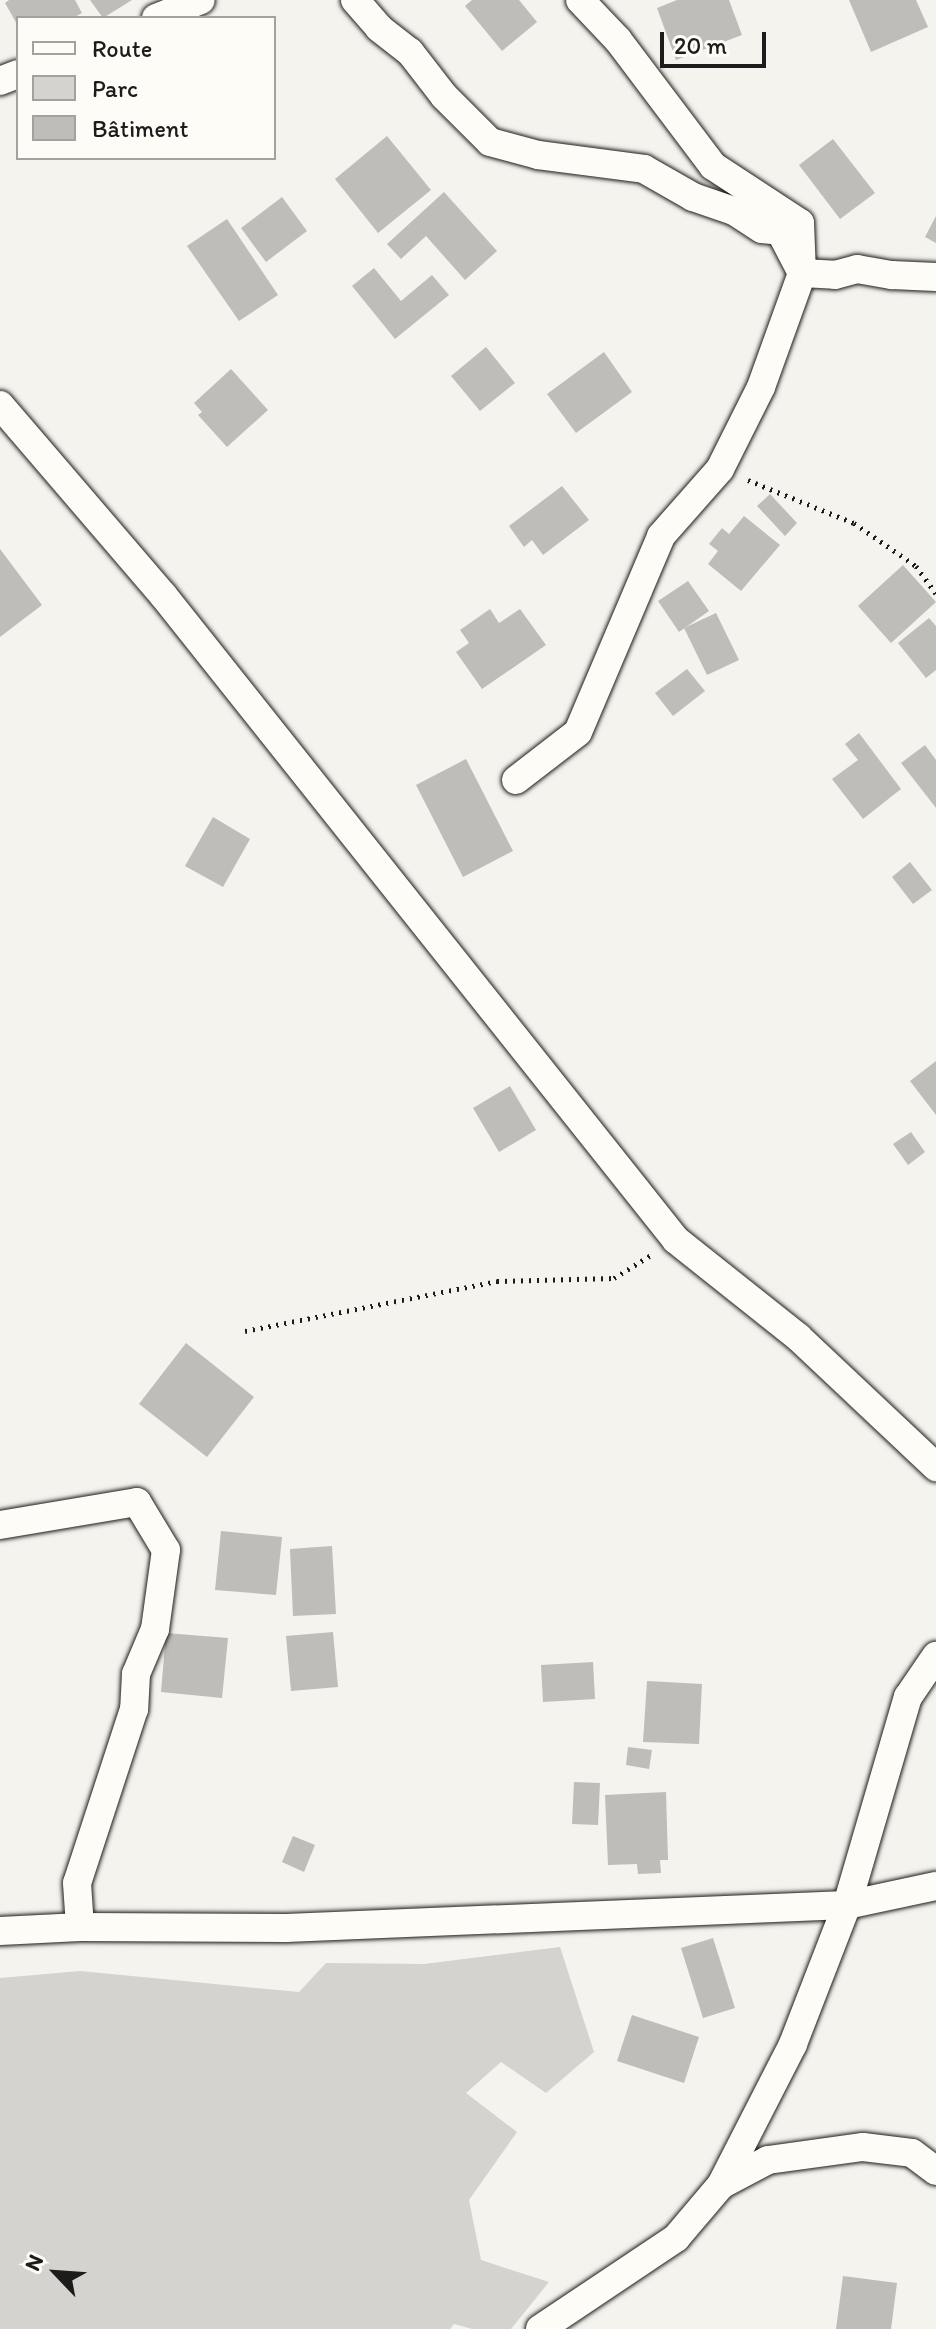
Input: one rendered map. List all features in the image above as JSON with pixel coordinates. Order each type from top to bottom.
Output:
[{"type":"street","points":[[161,16],[201,0]]},
{"type":"street","points":[[355,0],[379,28],[410,52],[444,96],[490,142],[538,155],[644,169],[693,197],[734,211],[762,229],[780,231],[802,273]]},
{"type":"street","points":[[516,780],[578,732],[661,536],[720,469],[761,387],[802,273],[800,223],[713,166],[618,40],[580,0]]},
{"type":"street","points":[[802,273],[835,275],[857,269],[892,275],[936,277]]},
{"type":"street","points":[[0,405],[163,595],[676,1240],[798,1337],[936,1467]]},
{"type":"street","points":[[0,1525],[137,1502],[166,1550],[155,1629],[136,1674],[134,1709],[77,1883],[80,1927]]},
{"type":"street","points":[[540,2329],[676,2238],[721,2185],[793,2044],[847,1905],[908,1697],[936,1656]]},
{"type":"street","points":[[0,1931],[80,1927],[286,1928],[847,1905],[936,1886]]},
{"type":"street","points":[[721,2185],[768,2160],[863,2147],[912,2153],[936,2171]]},
{"type":"path","points":[[720,469],[854,523],[916,566],[936,594]]},
{"type":"path","points":[[245,1331],[497,1281],[614,1278],[676,1240]]},
{"type":"green space","points":[[560,1947],[594,2052],[546,2093],[501,2062],[466,2093],[517,2132],[469,2200],[481,2260],[549,2282],[511,2329],[472,2329],[454,2324],[450,2329],[0,2329],[0,1978],[80,1971],[299,1992],[326,1963],[424,1964]]},
{"type":"building","points":[[9,0],[75,0],[82,13],[77,16],[16,16],[16,22],[5,3]]},
{"type":"building","points":[[90,0],[132,0],[106,16],[102,16]]},
{"type":"building","points":[[472,0],[519,0],[537,22],[502,51],[465,6]]},
{"type":"building","points":[[677,0],[729,0],[742,35],[676,60],[657,8]]},
{"type":"building","points":[[849,0],[916,0],[928,27],[871,52]]},
{"type":"building","points":[[387,136],[431,190],[378,233],[335,179]]},
{"type":"building","points":[[833,139],[875,193],[840,219],[799,165]]},
{"type":"building","points":[[444,192],[497,251],[465,280],[426,236],[401,259],[387,244]]},
{"type":"building","points":[[282,197],[307,231],[266,262],[241,228]]},
{"type":"building","points":[[936,216],[936,243],[925,237]]},
{"type":"building","points":[[227,219],[278,295],[239,321],[187,246]]},
{"type":"building","points":[[374,268],[401,301],[432,275],[449,295],[395,339],[352,286]]},
{"type":"building","points":[[486,347],[515,383],[480,411],[451,376]]},
{"type":"building","points":[[604,352],[632,392],[576,433],[547,394]]},
{"type":"building","points":[[231,369],[268,410],[227,447],[198,415],[202,412],[194,403]]},
{"type":"building","points":[[562,486],[589,520],[543,555],[532,540],[524,547],[509,526]]},
{"type":"building","points":[[770,494],[797,523],[785,536],[757,506]]},
{"type":"building","points":[[744,516],[780,545],[741,591],[708,564],[718,551],[709,544],[722,528],[729,534]]},
{"type":"building","points":[[0,549],[42,605],[0,637]]},
{"type":"building","points":[[903,565],[936,602],[891,643],[858,606]]},
{"type":"building","points":[[688,581],[709,611],[679,632],[658,601]]},
{"type":"building","points":[[490,609],[499,623],[520,609],[546,645],[482,689],[456,652],[469,643],[460,630]]},
{"type":"building","points":[[716,613],[739,660],[707,675],[684,628]]},
{"type":"building","points":[[929,618],[936,626],[936,670],[926,678],[898,643]]},
{"type":"building","points":[[687,669],[705,691],[673,716],[655,693]]},
{"type":"building","points":[[859,733],[901,789],[863,819],[832,779],[858,760],[845,744]]},
{"type":"building","points":[[925,745],[936,760],[936,808],[901,763]]},
{"type":"building","points":[[466,759],[513,851],[463,877],[416,785]]},
{"type":"building","points":[[213,817],[250,839],[223,887],[185,866]]},
{"type":"building","points":[[910,862],[932,890],[913,904],[892,877]]},
{"type":"building","points":[[936,1061],[936,1115],[910,1081]]},
{"type":"building","points":[[510,1086],[536,1130],[499,1152],[473,1108]]},
{"type":"building","points":[[911,1132],[925,1152],[908,1165],[893,1144]]},
{"type":"building","points":[[186,1343],[254,1397],[207,1457],[139,1404]]},
{"type":"building","points":[[221,1531],[282,1537],[276,1595],[215,1590]]},
{"type":"building","points":[[332,1546],[336,1614],[293,1616],[290,1549]]},
{"type":"building","points":[[333,1632],[338,1687],[291,1691],[286,1636]]},
{"type":"building","points":[[166,1633],[228,1638],[222,1698],[161,1692]]},
{"type":"building","points":[[593,1662],[595,1699],[543,1702],[541,1665]]},
{"type":"building","points":[[647,1681],[702,1684],[699,1744],[643,1742]]},
{"type":"building","points":[[628,1747],[652,1750],[649,1769],[626,1765]]},
{"type":"building","points":[[574,1782],[600,1783],[598,1825],[572,1824]]},
{"type":"building","points":[[666,1792],[668,1860],[660,1860],[661,1873],[638,1874],[637,1864],[608,1865],[605,1795]]},
{"type":"building","points":[[293,1836],[315,1845],[304,1872],[282,1862]]},
{"type":"building","points":[[713,1938],[735,2008],[703,2018],[681,1948]]},
{"type":"building","points":[[632,2015],[699,2037],[684,2083],[617,2061]]},
{"type":"building","points":[[843,2276],[897,2283],[891,2329],[836,2329]]}]
